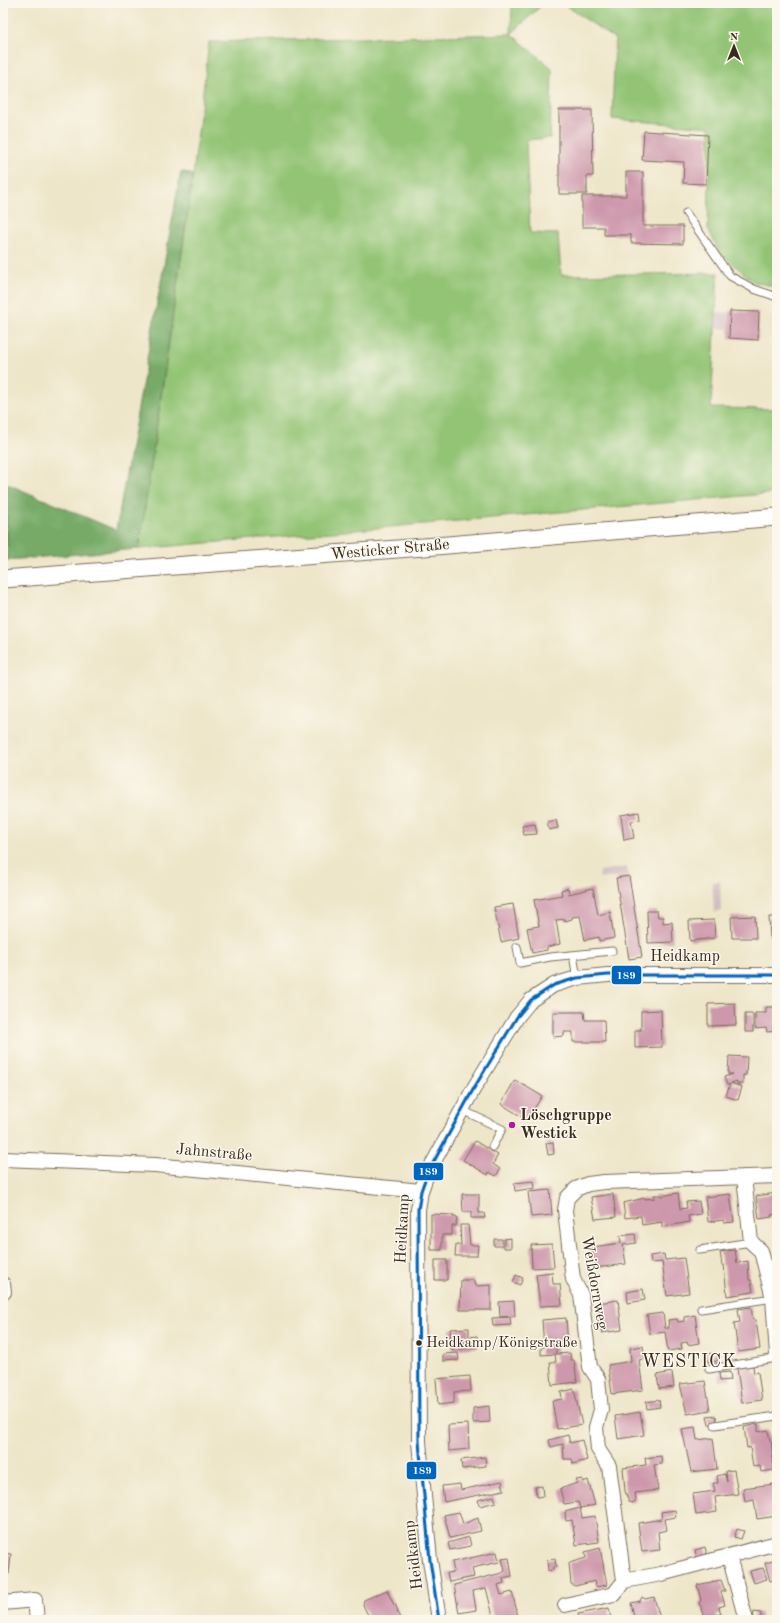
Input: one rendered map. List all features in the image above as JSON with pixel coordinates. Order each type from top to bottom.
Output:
[{"type":"street","name":"Westicker Straße","points":[[3,579],[424,547],[777,517]]},
{"type":"street","name":"Heidkamp","points":[[440,1620],[430,1560],[419,1442],[418,1210],[421,1191],[427,1174],[462,1110],[517,1017],[531,1000],[554,985],[577,978],[608,975],[777,975]]},
{"type":"street","name":"Jahnstraße","points":[[3,1159],[155,1165],[421,1191]]},
{"type":"street","name":"Weißdornweg","points":[[624,1582],[609,1466],[598,1449],[596,1427],[601,1410],[598,1379],[590,1367],[581,1295],[573,1279],[565,1210],[567,1198],[576,1189],[588,1184],[604,1182],[777,1176]]},
{"type":"street","points":[[744,1177],[751,1242],[761,1251],[773,1298],[777,1356]]},
{"type":"street","points":[[565,1605],[614,1594],[624,1582],[661,1574],[777,1543]]},
{"type":"street","points":[[729,1556],[746,1620]]},
{"type":"street","points":[[3,1603],[34,1600],[37,1620]]},
{"type":"lane","points":[[686,213],[730,276],[754,289],[777,297]]},
{"type":"lane","points":[[517,947],[520,963],[612,951]]},
{"type":"lane","points":[[573,955],[577,978]]},
{"type":"lane","points":[[462,1110],[502,1129],[492,1147]]},
{"type":"lane","points":[[700,1250],[751,1242]]},
{"type":"lane","points":[[701,1309],[773,1298]]},
{"type":"lane","points":[[709,1369],[777,1356]]},
{"type":"lane","points":[[716,1425],[777,1416]]},
{"type":"shaded area","points":[[716,312],[730,313],[729,329],[715,328]]},
{"type":"shaded area","points":[[627,867],[628,875],[600,879],[599,871]]},
{"type":"shaded area","points":[[720,881],[721,911],[714,912],[712,882]]},
{"type":"green space","points":[[512,3],[544,3],[511,34]]},
{"type":"green space","points":[[562,3],[777,3],[777,287],[754,282],[720,253],[708,229],[710,127],[612,119],[615,39]]},
{"type":"green space","points":[[511,34],[552,68],[550,138],[526,140],[530,233],[558,234],[561,275],[718,273],[711,408],[777,409],[777,493],[139,549],[193,175],[209,42]]},
{"type":"green space","points":[[181,171],[193,175],[139,549],[8,560],[5,483],[116,530]]},
{"type":"green space","points":[[3,482],[5,483],[8,560],[3,560]]},
{"type":"building","points":[[559,110],[592,110],[593,176],[587,176],[587,194],[559,194]]},
{"type":"building","points":[[644,131],[708,135],[706,184],[683,183],[684,162],[642,160]]},
{"type":"building","points":[[626,172],[643,172],[643,226],[683,226],[683,244],[631,243],[631,235],[604,235],[604,227],[582,227],[582,196],[626,196]]},
{"type":"building","points":[[730,311],[759,312],[758,340],[729,338]]},
{"type":"building","points":[[639,812],[640,820],[631,821],[634,838],[624,840],[621,815]]},
{"type":"building","points":[[556,820],[558,828],[549,830],[547,822]]},
{"type":"building","points":[[535,824],[537,834],[524,835],[522,826]]},
{"type":"building","points":[[629,876],[642,957],[629,959],[616,878]]},
{"type":"building","points":[[568,888],[569,894],[593,888],[598,915],[610,912],[614,938],[599,941],[599,937],[585,940],[580,916],[572,917],[572,919],[565,921],[565,919],[556,920],[560,944],[547,947],[547,950],[532,953],[527,928],[539,926],[534,900],[562,895],[561,890]]},
{"type":"building","points":[[513,904],[519,938],[501,942],[494,907]]},
{"type":"building","points":[[647,911],[657,911],[658,917],[663,917],[663,923],[672,922],[673,942],[648,943]]},
{"type":"building","points":[[755,916],[756,938],[732,938],[731,917]]},
{"type":"building","points":[[769,917],[777,917],[777,937],[770,937]]},
{"type":"building","points":[[714,920],[715,938],[690,941],[689,921]]},
{"type":"building","points":[[735,1003],[736,1025],[708,1026],[708,1004]]},
{"type":"building","points":[[766,1007],[777,1007],[777,1031],[767,1032],[766,1028],[755,1029],[755,1013],[766,1013]]},
{"type":"building","points":[[661,1010],[662,1047],[635,1048],[635,1030],[641,1030],[641,1011]]},
{"type":"building","points":[[553,1012],[584,1012],[585,1020],[604,1020],[605,1042],[573,1042],[573,1032],[564,1032],[564,1036],[553,1037]]},
{"type":"building","points":[[745,1014],[753,1014],[753,1032],[745,1032]]},
{"type":"building","points":[[729,1056],[747,1057],[746,1075],[743,1075],[743,1084],[737,1084],[737,1081],[731,1083],[742,1087],[738,1100],[726,1096],[730,1084],[727,1085],[724,1077],[733,1074],[728,1074]]},
{"type":"building","points":[[515,1080],[542,1096],[527,1120],[501,1104]]},
{"type":"building","points":[[475,1141],[498,1155],[493,1164],[500,1169],[496,1176],[489,1172],[488,1175],[463,1160]]},
{"type":"building","points":[[553,1142],[554,1154],[548,1155],[546,1143]]},
{"type":"building","points":[[534,1181],[535,1188],[515,1191],[514,1183]]},
{"type":"building","points":[[550,1190],[552,1215],[531,1217],[528,1192]]},
{"type":"building","points":[[678,1193],[680,1209],[687,1208],[686,1202],[699,1201],[701,1214],[688,1216],[689,1222],[662,1227],[662,1222],[642,1225],[641,1216],[625,1218],[623,1203],[645,1198],[655,1198],[654,1195],[661,1196]]},
{"type":"building","points":[[777,1193],[777,1214],[771,1215],[772,1217],[759,1219],[756,1196]]},
{"type":"building","points":[[462,1194],[479,1194],[479,1213],[484,1213],[485,1218],[471,1218],[471,1212],[463,1212]]},
{"type":"building","points":[[613,1194],[616,1217],[595,1219],[591,1197]]},
{"type":"building","points":[[730,1194],[734,1222],[724,1223],[724,1220],[708,1222],[705,1197]]},
{"type":"building","points":[[431,1214],[453,1215],[453,1217],[457,1217],[456,1226],[452,1226],[452,1235],[442,1235],[442,1250],[431,1250]]},
{"type":"building","points":[[460,1225],[468,1225],[470,1245],[478,1245],[477,1256],[455,1256],[456,1245],[461,1245]]},
{"type":"building","points":[[635,1234],[636,1243],[623,1245],[626,1264],[595,1268],[592,1247],[621,1243],[620,1236]]},
{"type":"building","points":[[511,1238],[511,1248],[504,1248],[504,1239]]},
{"type":"building","points":[[494,1239],[502,1239],[502,1246],[494,1246]]},
{"type":"building","points":[[552,1244],[554,1267],[532,1268],[531,1245]]},
{"type":"building","points":[[735,1250],[737,1263],[748,1261],[749,1280],[751,1280],[753,1292],[727,1296],[724,1265],[722,1265],[720,1252]]},
{"type":"building","points":[[664,1254],[665,1260],[684,1258],[689,1293],[667,1296],[662,1262],[651,1263],[650,1256]]},
{"type":"building","points":[[435,1260],[447,1260],[447,1280],[435,1280]]},
{"type":"building","points":[[552,1272],[553,1284],[560,1284],[562,1305],[540,1306],[536,1274]]},
{"type":"building","points":[[516,1275],[523,1278],[520,1285],[513,1282]]},
{"type":"building","points":[[461,1280],[474,1280],[474,1284],[476,1284],[476,1286],[491,1285],[491,1310],[460,1310]]},
{"type":"building","points":[[643,1289],[645,1300],[628,1303],[627,1292]]},
{"type":"building","points":[[618,1300],[622,1330],[602,1333],[598,1303]]},
{"type":"building","points":[[514,1301],[515,1316],[500,1317],[499,1302]]},
{"type":"building","points":[[751,1307],[753,1320],[756,1320],[760,1349],[738,1352],[734,1323],[740,1322],[738,1309]]},
{"type":"building","points":[[663,1313],[665,1328],[669,1328],[668,1320],[677,1319],[678,1322],[684,1321],[684,1317],[695,1315],[699,1343],[688,1345],[687,1342],[681,1343],[682,1349],[668,1351],[665,1332],[650,1334],[647,1315]]},
{"type":"building","points":[[510,1317],[511,1325],[493,1326],[492,1318]]},
{"type":"building","points":[[566,1318],[568,1346],[556,1347],[556,1354],[570,1353],[571,1360],[574,1360],[577,1382],[552,1385],[550,1362],[556,1362],[555,1354],[541,1355],[541,1348],[544,1347],[542,1320]]},
{"type":"building","points":[[469,1328],[469,1337],[477,1336],[478,1347],[452,1350],[450,1329]]},
{"type":"building","points":[[643,1346],[645,1359],[639,1360],[643,1390],[612,1394],[608,1365],[631,1361],[630,1348]]},
{"type":"building","points":[[458,1353],[459,1360],[443,1361],[443,1354]]},
{"type":"building","points":[[717,1353],[718,1361],[708,1362],[707,1354]]},
{"type":"building","points":[[753,1366],[754,1373],[758,1372],[762,1400],[742,1403],[737,1368]]},
{"type":"building","points":[[672,1372],[674,1387],[659,1389],[657,1375]]},
{"type":"building","points":[[730,1372],[731,1380],[720,1381],[719,1373]]},
{"type":"building","points":[[470,1376],[471,1391],[454,1392],[454,1403],[438,1405],[436,1379]]},
{"type":"building","points":[[705,1381],[710,1410],[687,1414],[680,1384]]},
{"type":"building","points":[[574,1389],[582,1425],[557,1429],[552,1401],[562,1399],[561,1392]]},
{"type":"building","points":[[659,1400],[660,1407],[647,1409],[646,1402]]},
{"type":"building","points":[[489,1406],[490,1422],[473,1423],[473,1408]]},
{"type":"building","points":[[640,1412],[644,1435],[618,1439],[615,1416]]},
{"type":"building","points":[[716,1416],[717,1423],[709,1425],[707,1417]]},
{"type":"building","points":[[468,1424],[469,1449],[449,1451],[448,1425]]},
{"type":"building","points":[[758,1424],[758,1432],[768,1430],[770,1441],[771,1440],[774,1470],[761,1472],[760,1466],[753,1467],[750,1447],[747,1448],[744,1427]]},
{"type":"building","points":[[695,1427],[697,1440],[713,1438],[717,1469],[691,1472],[682,1429]]},
{"type":"building","points":[[568,1435],[570,1443],[582,1440],[587,1460],[573,1464],[572,1459],[564,1459],[563,1444],[551,1447],[549,1440]]},
{"type":"building","points":[[661,1456],[662,1464],[654,1465],[658,1490],[635,1493],[636,1500],[633,1503],[629,1502],[625,1491],[623,1468],[646,1465],[645,1458]]},
{"type":"building","points":[[485,1457],[486,1466],[462,1469],[461,1460]]},
{"type":"building","points":[[734,1470],[738,1494],[715,1497],[717,1512],[696,1515],[693,1494],[715,1491],[713,1483],[718,1483],[717,1476],[725,1474],[727,1482],[726,1471]]},
{"type":"building","points":[[582,1479],[583,1482],[588,1480],[595,1505],[580,1508],[578,1502],[564,1504],[560,1489],[577,1483],[576,1480]]},
{"type":"building","points":[[502,1481],[504,1490],[444,1502],[442,1486],[460,1484],[461,1490]]},
{"type":"building","points":[[774,1484],[777,1516],[757,1519],[754,1500],[745,1502],[743,1488]]},
{"type":"building","points":[[542,1486],[543,1496],[537,1497],[535,1487]]},
{"type":"building","points":[[494,1496],[496,1502],[480,1506],[478,1500]]},
{"type":"building","points":[[580,1508],[582,1518],[595,1516],[599,1542],[576,1545],[572,1520],[566,1521],[565,1512]]},
{"type":"building","points":[[675,1510],[676,1517],[665,1519],[667,1530],[658,1532],[660,1550],[642,1552],[638,1523],[662,1519],[661,1512]]},
{"type":"building","points":[[459,1512],[463,1524],[478,1518],[481,1531],[450,1538],[444,1515]]},
{"type":"building","points":[[737,1529],[744,1531],[741,1539],[734,1537]]},
{"type":"building","points":[[469,1537],[471,1546],[450,1550],[448,1543]]},
{"type":"building","points":[[705,1547],[707,1555],[697,1558],[695,1550]]},
{"type":"building","points":[[600,1548],[607,1585],[596,1587],[595,1581],[575,1586],[571,1584],[569,1563],[586,1558],[585,1552]]},
{"type":"building","points":[[497,1552],[499,1562],[472,1568],[474,1577],[449,1582],[447,1573],[454,1572],[452,1562]]},
{"type":"building","points":[[3,1553],[11,1554],[9,1574],[3,1573]]},
{"type":"building","points":[[509,1558],[512,1576],[503,1578],[504,1583],[498,1585],[501,1595],[512,1592],[519,1620],[494,1620],[486,1588],[473,1591],[476,1610],[459,1613],[454,1585],[502,1573],[505,1571],[502,1559]]},
{"type":"building","points":[[555,1559],[556,1567],[553,1567],[553,1570],[548,1571],[547,1560]]},
{"type":"building","points":[[777,1560],[777,1579],[770,1581],[765,1563]]},
{"type":"building","points":[[763,1568],[767,1579],[754,1583],[750,1571]]},
{"type":"building","points":[[721,1580],[725,1591],[721,1592],[725,1605],[719,1607],[721,1614],[716,1615],[717,1620],[701,1620],[706,1618],[699,1603],[701,1600],[697,1585]]},
{"type":"building","points":[[387,1590],[394,1605],[395,1604],[401,1620],[366,1620],[364,1616],[368,1615],[363,1605],[364,1600]]},
{"type":"building","points":[[642,1597],[645,1599],[654,1597],[660,1618],[635,1620],[631,1603],[640,1601]]},
{"type":"building","points":[[609,1608],[611,1620],[579,1620],[578,1614]]},
{"type":"building","points":[[754,1612],[761,1613],[761,1620],[753,1620]]},
{"type":"transit line","name":"189","points":[[439,1620],[430,1560],[419,1442],[418,1210],[421,1191],[427,1174],[474,1088],[517,1017],[531,1000],[554,985],[577,978],[608,975],[777,975]]},
{"type":"place","name":"Löschgruppe Westick","points":[[512,1125]]},
{"type":"place","name":"Heidkamp/Königstraße","points":[[419,1343]]},
{"type":"district","name":"WESTICK","points":[[689,1362]]}]
